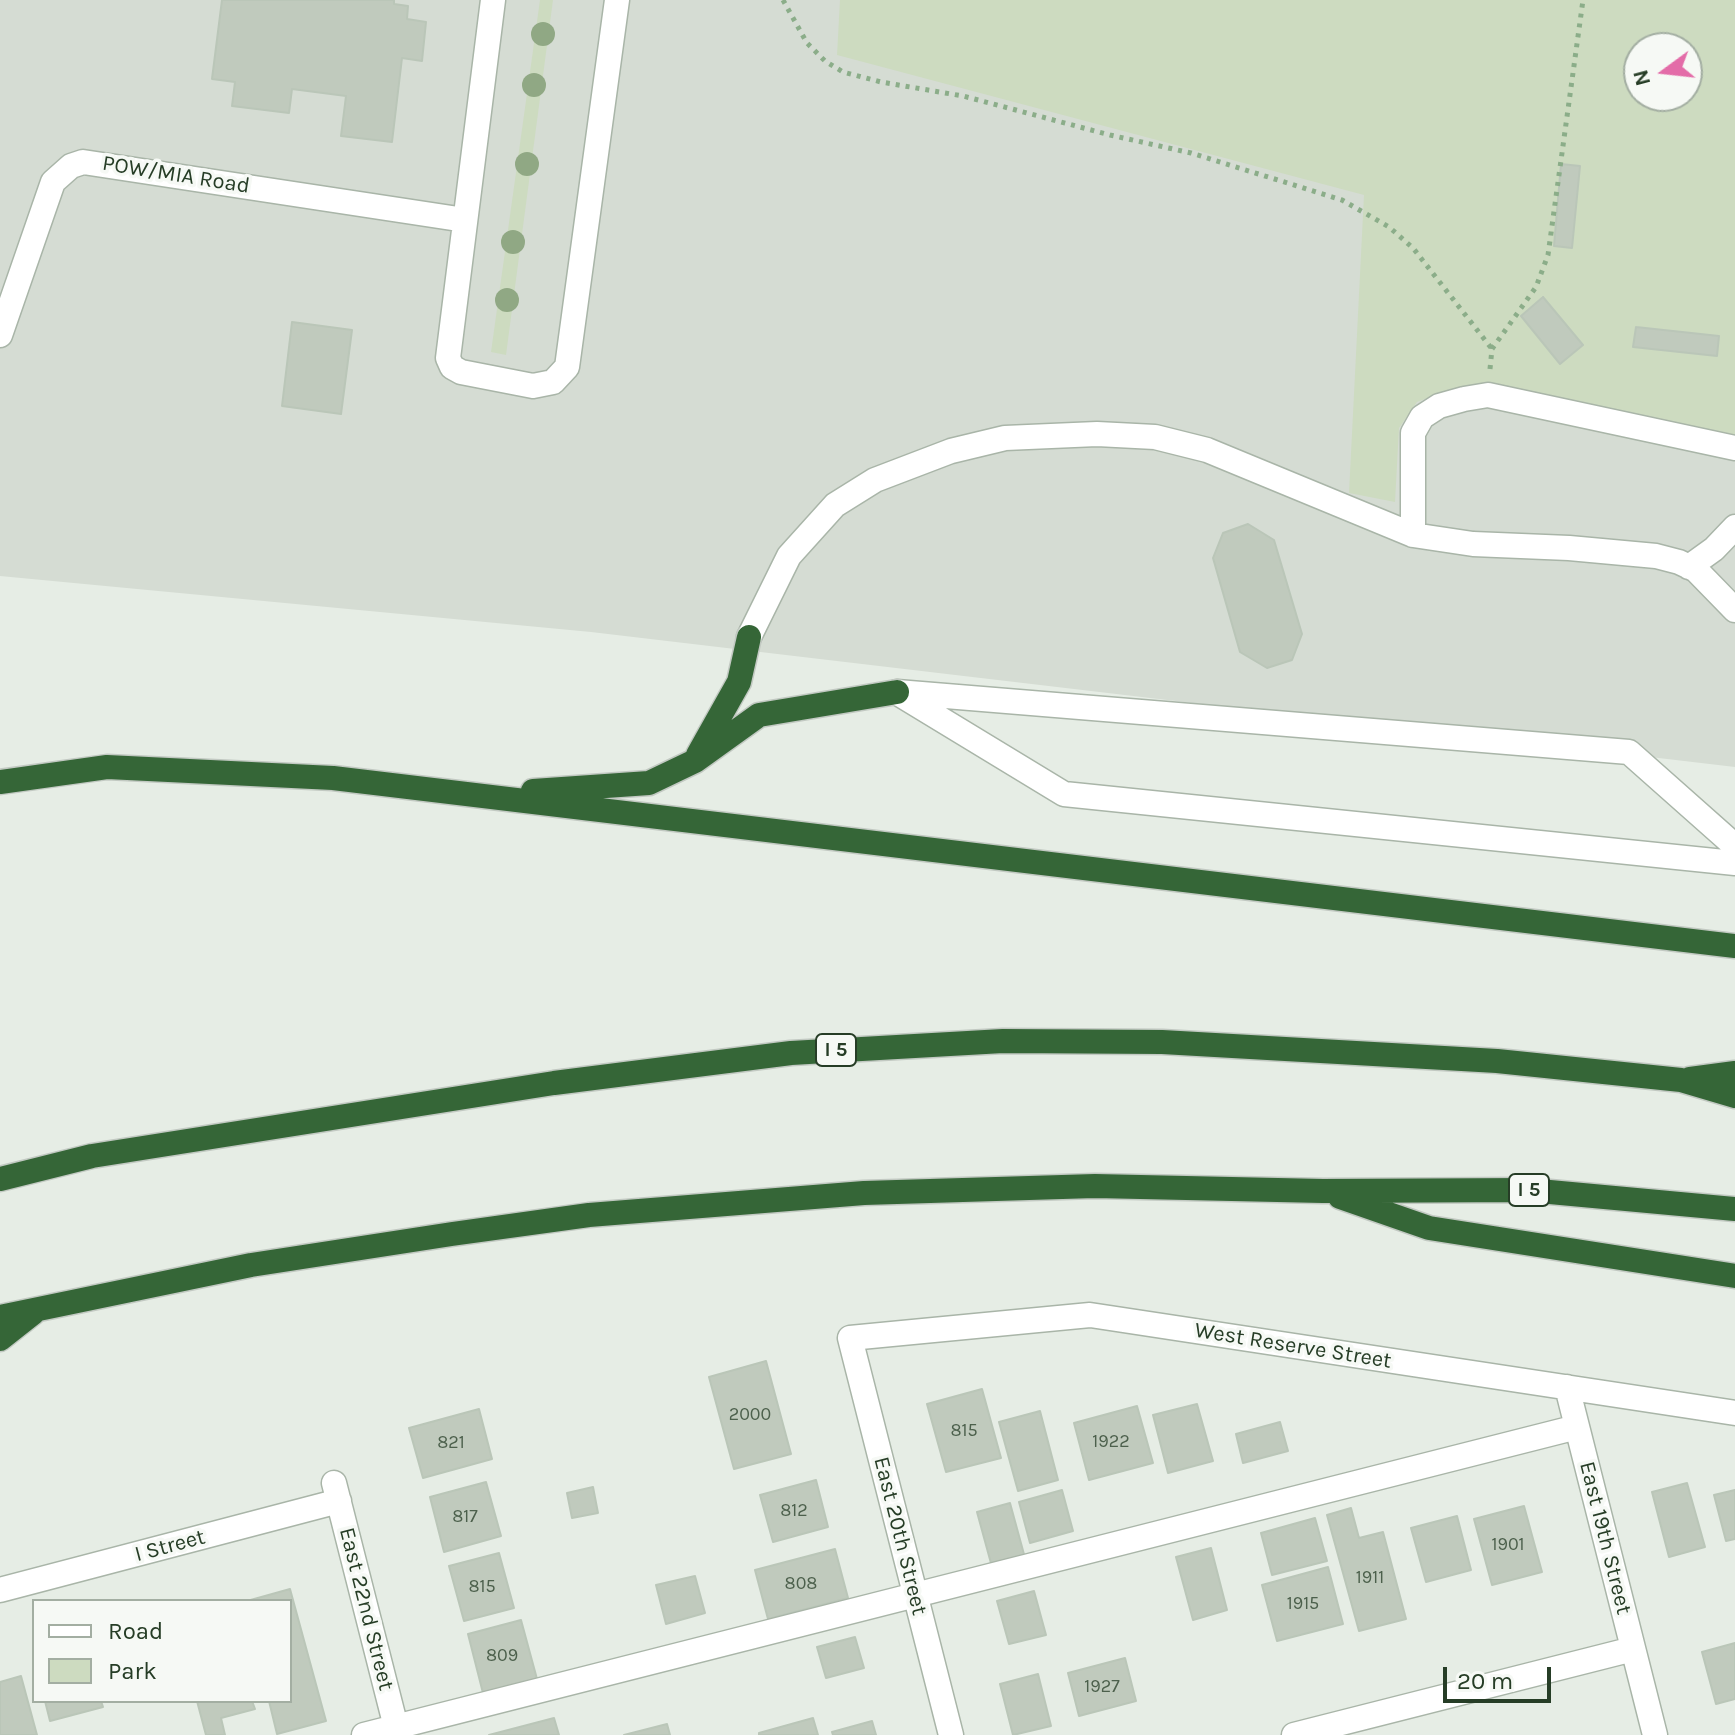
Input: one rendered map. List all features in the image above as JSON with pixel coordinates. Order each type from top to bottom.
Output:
[{"type":"highway","points":[[695,761],[739,682],[749,637]]},
{"type":"highway","points":[[477,794],[649,783],[695,761],[759,715],[897,692]]},
{"type":"highway","points":[[0,782],[107,767],[333,778],[1735,946]]},
{"type":"highway","name":"I 5","points":[[0,1179],[92,1156],[538,1085],[806,1052],[1003,1041],[1162,1042],[1497,1061],[1681,1080],[1735,1096]]},
{"type":"highway","points":[[1681,1080],[1735,1073]]},
{"type":"highway","name":"I 5","points":[[0,1317],[251,1265],[589,1215],[864,1193],[1095,1186],[1323,1191],[1528,1190],[1735,1209]]},
{"type":"highway","points":[[1323,1191],[1429,1228],[1735,1276]]},
{"type":"highway","points":[[0,1339],[35,1311]]},
{"type":"street","points":[[493,0],[447,353],[450,363],[461,372],[533,386],[553,382],[567,367],[617,0]]},
{"type":"street","name":"POW/MIA Road","points":[[0,335],[53,182],[71,166],[83,162],[465,220]]},
{"type":"street","points":[[1413,535],[1413,433],[1422,417],[1439,406],[1464,399],[1488,395],[1735,448]]},
{"type":"street","points":[[749,637],[789,556],[835,505],[875,480],[951,451],[1005,438],[1097,434],[1155,437],[1207,450],[1413,535],[1473,544],[1656,556],[1689,567],[1714,587],[1735,610]]},
{"type":"street","points":[[1689,567],[1714,549],[1735,527]]},
{"type":"street","points":[[897,692],[1629,752],[1735,846]]},
{"type":"street","points":[[897,692],[1064,794],[1735,863]]},
{"type":"street","name":"West Reserve Street","points":[[850,1338],[1090,1315],[1735,1413]]},
{"type":"street","name":"East 20th Street","points":[[850,1338],[951,1735]]},
{"type":"street","name":"East 19th Street","points":[[1567,1387],[1655,1735]]},
{"type":"street","points":[[364,1735],[397,1731],[915,1595],[1577,1427]]},
{"type":"street","name":"I Street","points":[[0,1590],[337,1492]]},
{"type":"street","name":"East 22nd Street","points":[[337,1492],[397,1731]]},
{"type":"street","points":[[1294,1735],[1633,1649]]},
{"type":"path","points":[[783,0],[807,43],[825,61],[843,72],[963,96],[1191,153],[1342,200],[1389,227],[1413,248],[1492,349],[1536,287],[1548,255],[1583,0]]},
{"type":"shaded area","points":[[0,0],[1735,0],[1735,767],[591,632],[0,576]]},
{"type":"green space","points":[[540,0],[553,0],[506,355],[491,352]]},
{"type":"green space","points":[[840,0],[1735,0],[1735,435],[1471,389],[1444,392],[1417,402],[1399,428],[1395,502],[1349,493],[1364,195],[837,55]]},
{"type":"building","points":[[222,0],[394,0],[394,4],[408,6],[407,19],[426,22],[422,61],[402,58],[392,142],[341,136],[346,96],[292,89],[289,113],[232,106],[235,82],[212,79]]},
{"type":"building","points":[[1561,164],[1580,166],[1572,248],[1554,246]]},
{"type":"building","points":[[1543,297],[1583,345],[1560,364],[1521,316]]},
{"type":"building","points":[[292,322],[352,330],[341,414],[282,406]]},
{"type":"building","points":[[1636,327],[1719,336],[1717,356],[1633,347]]},
{"type":"building","points":[[1248,524],[1274,540],[1302,634],[1292,660],[1267,668],[1240,652],[1213,558],[1223,533]]},
{"type":"building","points":[[766,1361],[791,1454],[734,1469],[709,1377]]},
{"type":"building","points":[[982,1389],[1001,1458],[946,1472],[927,1404]]},
{"type":"building","points":[[1197,1404],[1213,1461],[1168,1473],[1153,1415]]},
{"type":"building","points":[[1137,1406],[1153,1463],[1089,1480],[1074,1423]]},
{"type":"building","points":[[479,1409],[492,1459],[423,1478],[409,1428]]},
{"type":"building","points":[[1040,1411],[1058,1480],[1018,1491],[999,1422]]},
{"type":"building","points":[[1280,1422],[1288,1451],[1243,1463],[1236,1434]]},
{"type":"building","points":[[816,1480],[828,1527],[773,1542],[760,1495]]},
{"type":"building","points":[[486,1482],[501,1536],[444,1552],[430,1497]]},
{"type":"building","points":[[1687,1483],[1705,1547],[1669,1557],[1652,1492]]},
{"type":"building","points":[[593,1487],[598,1513],[572,1518],[567,1493]]},
{"type":"building","points":[[1062,1490],[1073,1531],[1030,1543],[1019,1502]]},
{"type":"building","points":[[1735,1490],[1735,1539],[1726,1541],[1714,1495]]},
{"type":"building","points":[[1010,1503],[1025,1558],[992,1567],[977,1512]]},
{"type":"building","points":[[1524,1506],[1542,1572],[1492,1585],[1474,1519]]},
{"type":"building","points":[[1351,1508],[1359,1538],[1383,1532],[1406,1619],[1359,1631],[1327,1515]]},
{"type":"building","points":[[1457,1516],[1471,1570],[1426,1582],[1411,1528]]},
{"type":"building","points":[[1315,1518],[1327,1561],[1272,1575],[1261,1533]]},
{"type":"building","points":[[1211,1548],[1227,1610],[1193,1620],[1176,1557]]},
{"type":"building","points":[[835,1549],[848,1598],[768,1619],[755,1570]]},
{"type":"building","points":[[499,1553],[514,1608],[464,1621],[449,1566]]},
{"type":"building","points":[[1328,1567],[1343,1624],[1277,1641],[1262,1585]]},
{"type":"building","points":[[695,1576],[705,1613],[666,1624],[656,1585]]},
{"type":"building","points":[[290,1589],[326,1721],[277,1734],[269,1703],[292,1703],[292,1599],[254,1599]]},
{"type":"building","points":[[1034,1591],[1046,1635],[1009,1644],[997,1601]]},
{"type":"building","points":[[521,1620],[537,1679],[483,1693],[468,1634]]},
{"type":"building","points":[[855,1637],[864,1668],[826,1678],[817,1647]]},
{"type":"building","points":[[1735,1643],[1735,1699],[1716,1704],[1702,1652]]},
{"type":"building","points":[[1125,1658],[1136,1701],[1079,1716],[1068,1673]]},
{"type":"building","points":[[1038,1674],[1051,1726],[1013,1735],[1000,1684]]},
{"type":"building","points":[[21,1676],[37,1735],[0,1735],[0,1682]]},
{"type":"building","points":[[46,1703],[102,1703],[103,1707],[50,1721]]},
{"type":"building","points":[[198,1703],[253,1703],[255,1709],[221,1718],[225,1735],[206,1735]]},
{"type":"building","points":[[554,1718],[559,1735],[489,1735]]},
{"type":"building","points":[[813,1718],[818,1735],[759,1735],[759,1733]]},
{"type":"building","points":[[872,1721],[876,1735],[833,1735],[832,1732]]},
{"type":"building","points":[[667,1724],[670,1735],[624,1735]]}]
